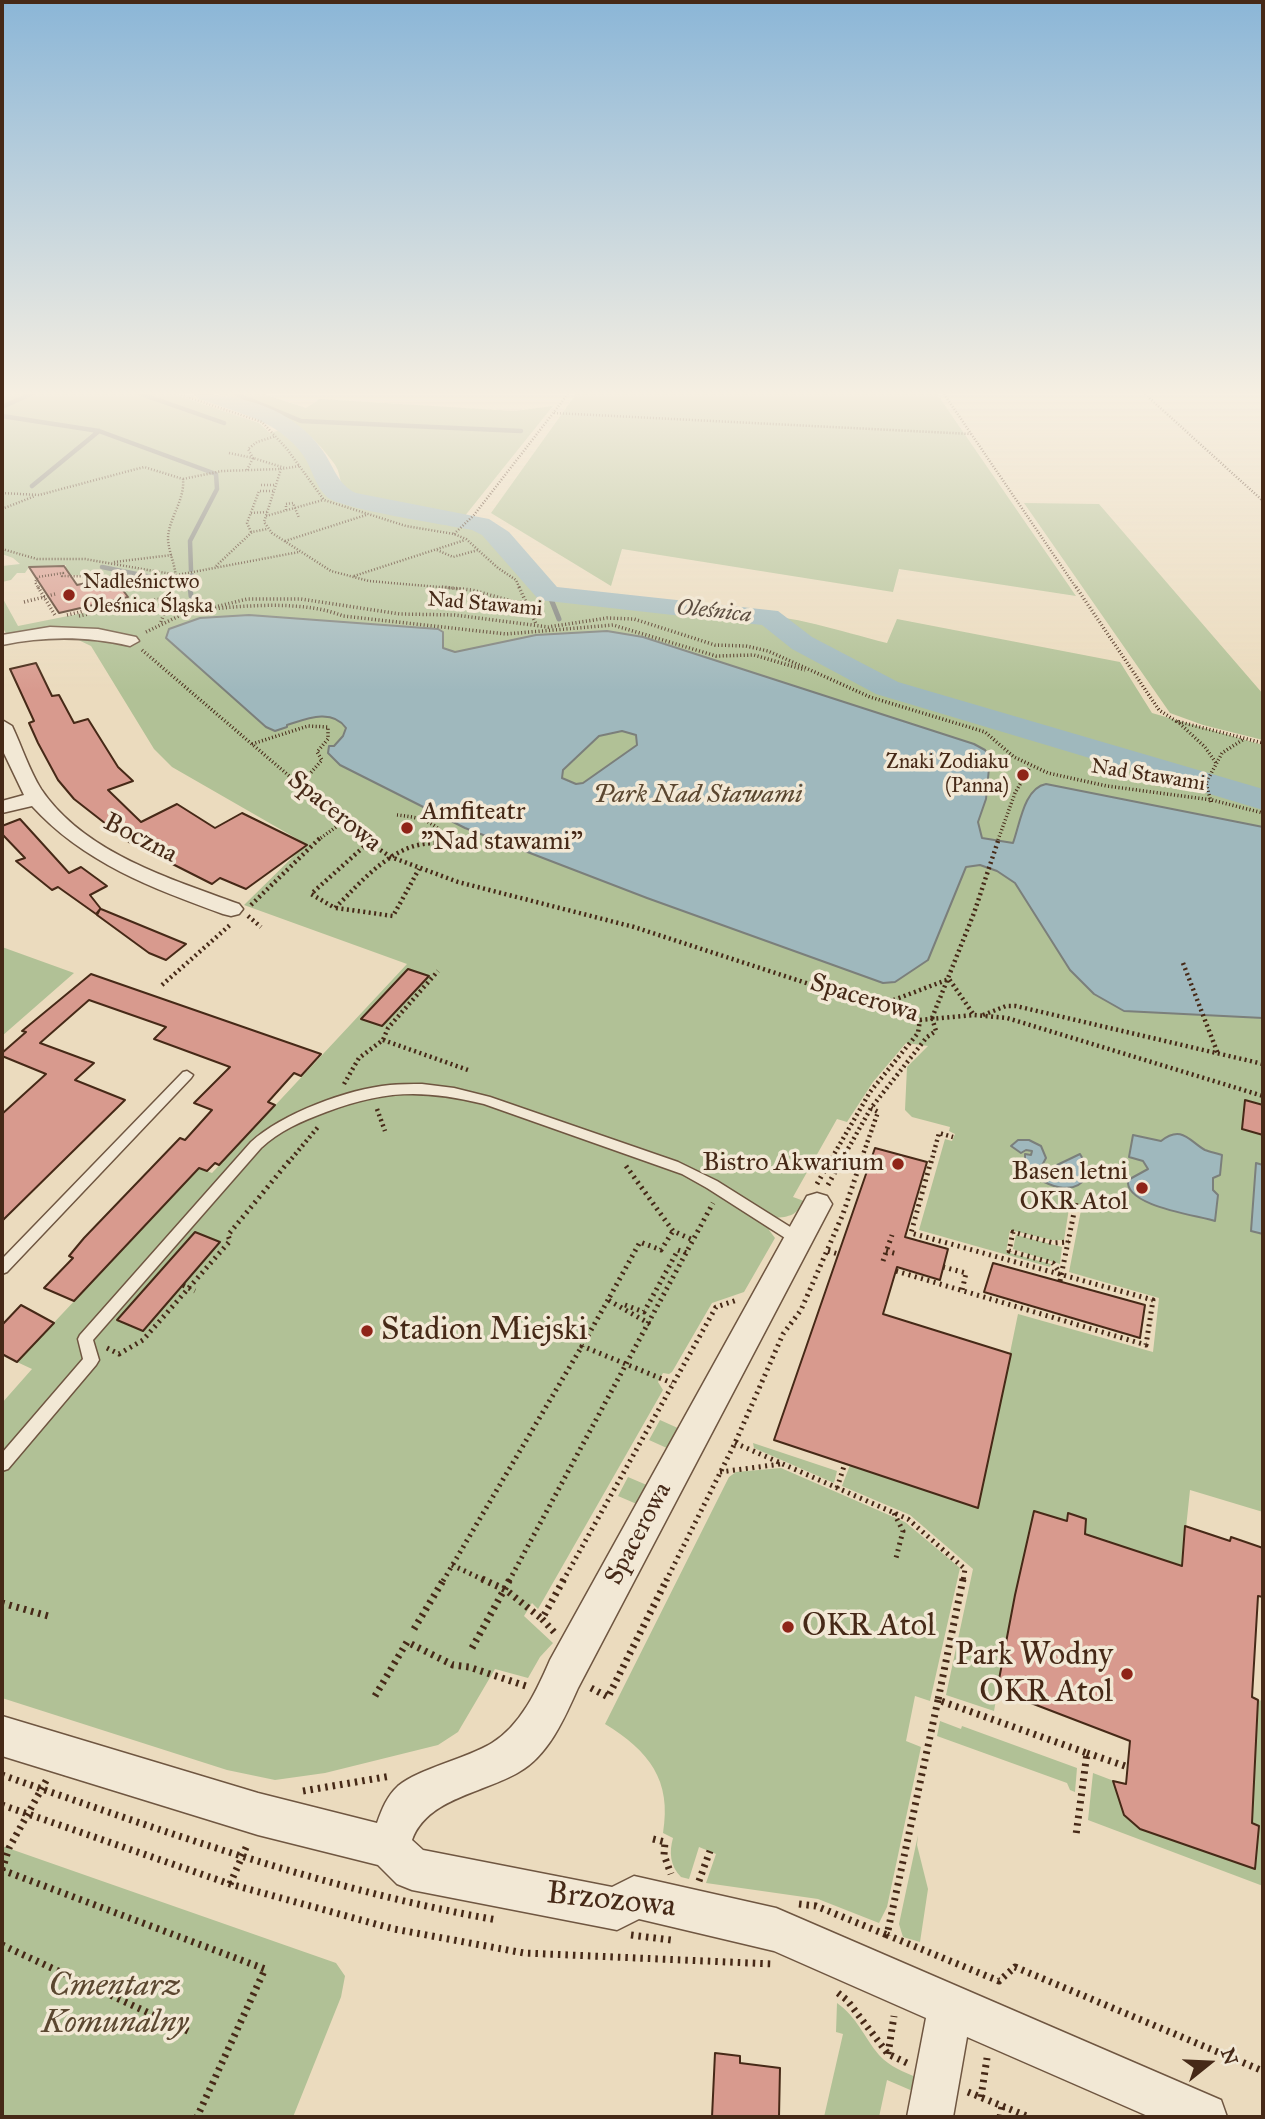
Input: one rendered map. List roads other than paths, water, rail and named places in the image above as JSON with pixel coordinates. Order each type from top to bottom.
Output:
[{"type":"street","points":[[2,639],[63,630],[130,641]]},
{"type":"street","name":"Boczna","points":[[2,726],[37,798],[81,841],[138,874],[235,915]]},
{"type":"street","points":[[2,807],[37,798]]},
{"type":"street","name":"Spacerowa","points":[[389,1847],[401,1814],[414,1799],[507,1758],[530,1735],[550,1706],[553,1667],[748,1312],[813,1245],[824,1203]]},
{"type":"street","name":"Brzozowa","points":[[2,1736],[235,1807],[389,1847],[412,1869],[617,1909],[634,1897],[776,1930],[1204,2117]]},
{"type":"street","points":[[930,2117],[950,2008]]},
{"type":"lane","points":[[2,1268],[187,1075]]},
{"type":"lane","points":[[2,1464],[91,1360],[85,1339],[261,1139],[279,1127],[337,1101],[365,1092],[425,1086],[452,1090],[699,1177],[771,1225],[813,1245]]},
{"type":"water","points":[[249,615],[438,629],[443,632],[443,648],[455,652],[536,635],[607,631],[643,637],[974,744],[985,750],[990,758],[986,799],[978,822],[982,838],[1013,843],[1028,799],[1039,787],[1046,784],[1263,827],[1263,1018],[1124,1011],[1094,994],[1070,970],[1015,883],[997,871],[980,865],[966,867],[928,960],[895,982],[883,983],[647,898],[465,828],[340,765],[328,753],[329,746],[334,746],[346,728],[334,718],[310,718],[275,731],[266,727],[166,638],[169,629],[200,618]],"holes":[[[622,731],[636,735],[637,745],[583,783],[576,784],[562,778],[563,770],[599,736]]]},
{"type":"water","points":[[1180,1134],[1205,1150],[1222,1155],[1220,1175],[1213,1178],[1213,1190],[1218,1195],[1215,1221],[1163,1208],[1137,1197],[1130,1189],[1128,1180],[1148,1169],[1143,1161],[1129,1157],[1133,1135],[1161,1141],[1168,1136]]},
{"type":"water","points":[[1018,1140],[1029,1140],[1041,1146],[1046,1158],[1040,1169],[1050,1177],[1059,1174],[1057,1165],[1080,1154],[1088,1168],[1085,1179],[1069,1188],[1039,1179],[1025,1165],[1025,1154],[1031,1155],[1032,1151],[1021,1153],[1011,1146]]},
{"type":"water","points":[[1256,1163],[1263,1165],[1263,1234],[1251,1231]]},
{"type":"waterway","points":[[191,570],[190,541],[215,493]]},
{"type":"waterway","name":"Oleśnica","points":[[336,493],[349,499],[480,524],[500,538],[531,577],[549,594],[768,617],[802,643],[887,688],[1263,800]]},
{"type":"waterway","points":[[102,567],[171,581]]},
{"type":"waterway","points":[[190,588],[192,575]]},
{"type":"waterway","points":[[190,588],[191,596],[200,606]]},
{"type":"waterway","points":[[549,594],[559,619]]},
{"type":"place","name":"Nadleśnictwo Oleśnica Śląska","points":[[69,595]]},
{"type":"place","name":"Znaki Zodiaku (Panna)","points":[[1023,775]]},
{"type":"place","name":"Amfiteatr \"Nad stawami\"","points":[[407,828]]},
{"type":"place","name":"Bistro Akwarium","points":[[898,1164]]},
{"type":"place","name":"Basen letni OKR Atol","points":[[1142,1188]]},
{"type":"place","name":"Stadion Miejski","points":[[367,1331]]},
{"type":"place","name":"OKR Atol","points":[[788,1627]]},
{"type":"place","name":"Park Wodny OKR Atol","points":[[1127,1674]]},
{"type":"park label","name":"Park Nad Stawami","points":[[698,796]]},
{"type":"park label","name":"Cmentarz Komunalny","points":[[115,2006]]}]
